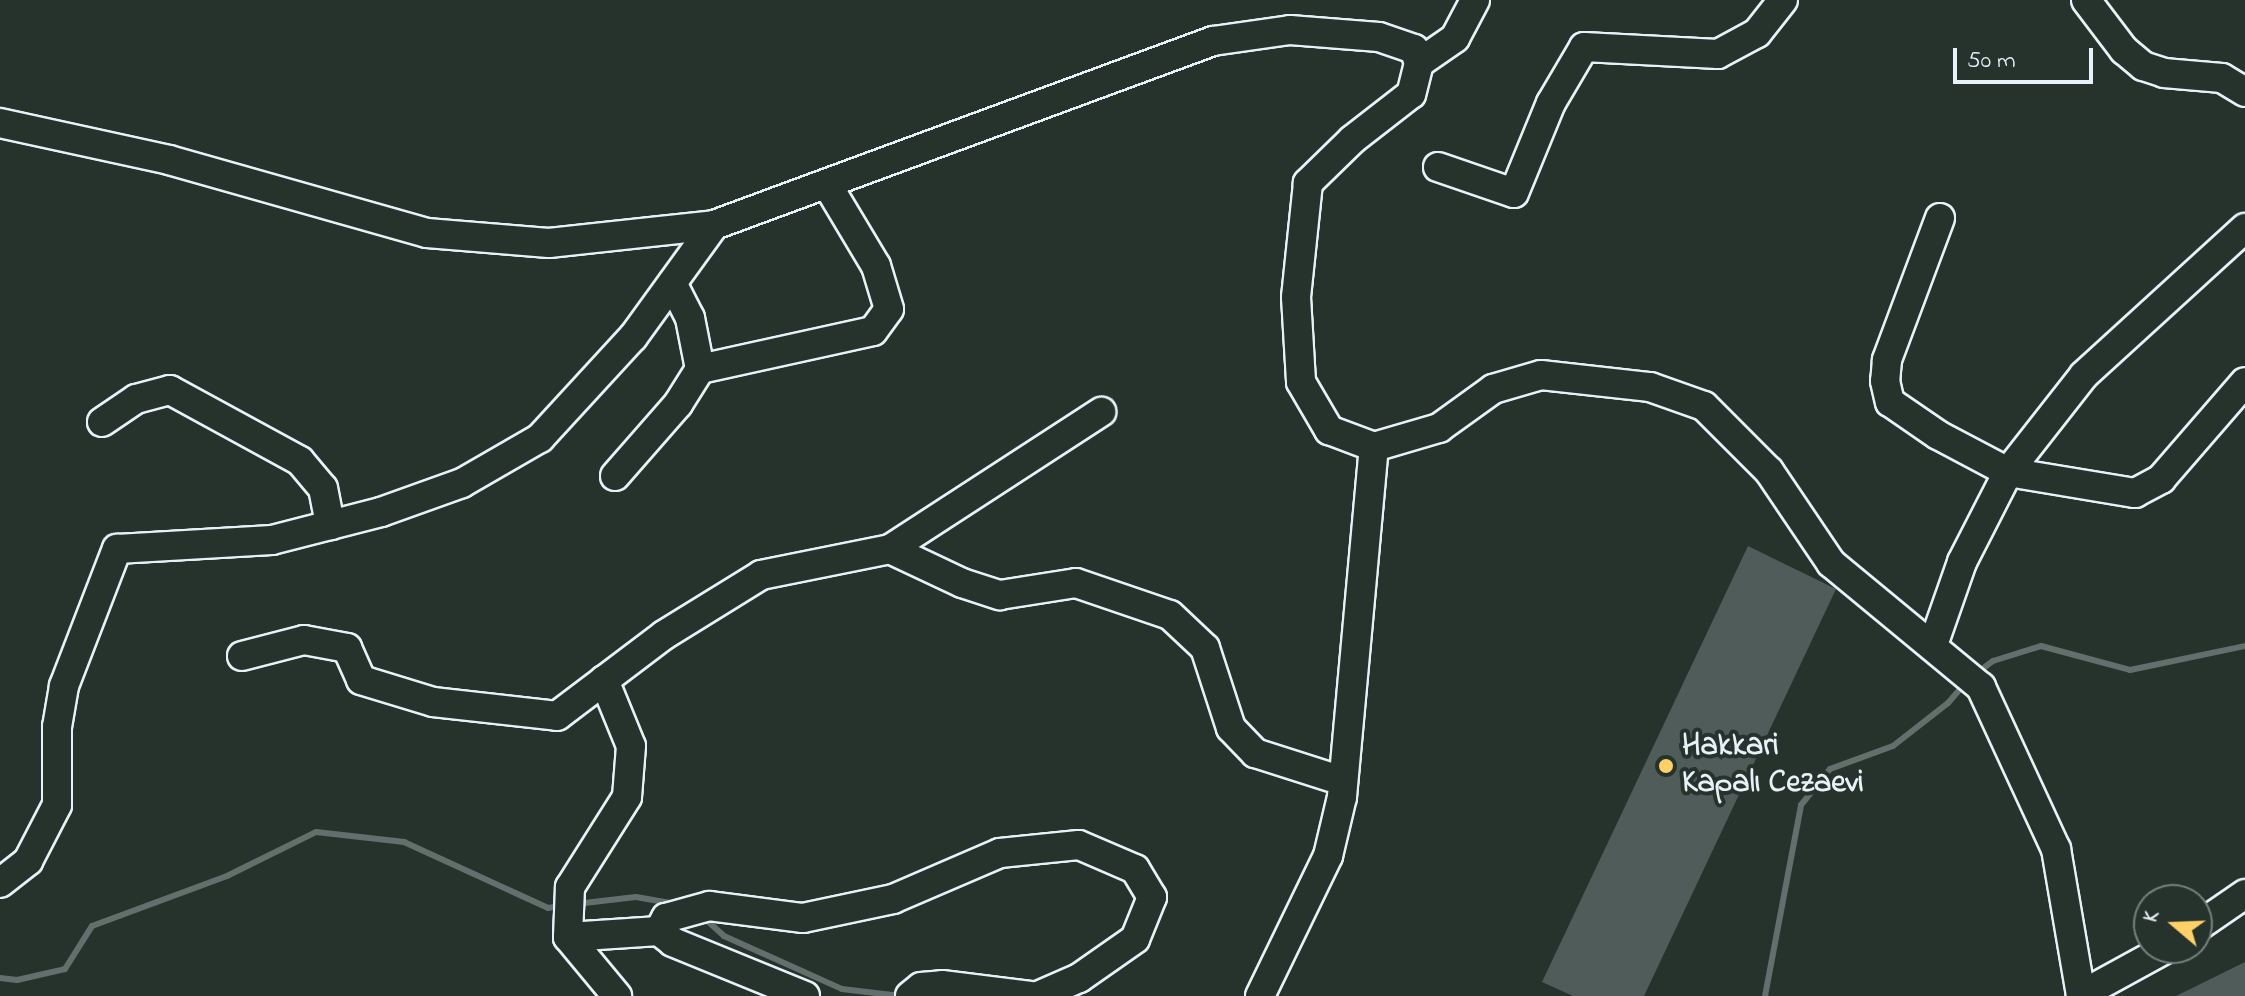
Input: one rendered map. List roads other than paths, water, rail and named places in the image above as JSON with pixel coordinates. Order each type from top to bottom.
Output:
[{"type":"street","points":[[1419,63],[1455,38],[1475,0]]},
{"type":"street","points":[[1438,167],[1514,193],[1551,103],[1584,47],[1718,54],[1757,33],[1783,0]]},
{"type":"street","points":[[2086,0],[2124,50],[2143,66],[2164,73],[2222,78],[2245,92]]},
{"type":"street","points":[[0,123],[169,160],[427,233],[549,243],[714,225],[1213,41],[1290,30],[1379,37],[1414,49],[1419,63],[1411,94],[1352,140],[1308,183],[1296,297],[1301,382],[1329,430],[1374,447],[1439,428],[1493,389],[1541,375],[1650,387],[1704,406],[1769,471],[1831,563],[1897,623],[1933,645],[1971,678],[2056,849],[2081,996],[2138,964]]},
{"type":"street","points":[[700,369],[873,331],[889,309],[876,266],[827,184]]},
{"type":"street","points":[[1940,218],[1887,360],[1890,402],[2008,472],[2127,493],[2143,491],[2201,438],[2245,382]]},
{"type":"street","points":[[0,883],[28,861],[57,805],[57,727],[64,686],[117,549],[272,540],[462,483],[540,438],[633,337],[714,225]]},
{"type":"street","points":[[1933,645],[1962,562],[2008,472],[2084,375],[2245,228]]},
{"type":"street","points":[[615,476],[678,404],[700,369],[690,318],[672,283]]},
{"type":"street","points":[[102,422],[136,399],[170,390],[300,461],[323,488],[330,525]]},
{"type":"street","points":[[242,656],[304,640],[347,648],[361,680],[433,702],[557,716],[604,680],[761,575],[890,549],[1101,412]]},
{"type":"street","points":[[1260,996],[1328,856],[1343,781],[1374,447]]},
{"type":"street","points":[[890,549],[962,583],[1000,595],[1076,583],[1170,615],[1205,648],[1231,728],[1255,753],[1343,781]]},
{"type":"street","points":[[604,680],[631,746],[627,797],[570,887],[568,937],[617,996]]},
{"type":"street","points":[[659,931],[666,918],[709,906],[803,918],[893,899],[1000,853],[1079,845],[1135,869],[1152,897],[1135,939],[1079,978],[1038,996]]},
{"type":"street","points":[[2213,916],[2245,894]]},
{"type":"street","points":[[568,937],[659,931],[673,942],[805,996]]},
{"type":"street","points":[[910,996],[921,987],[942,985],[1030,996]]},
{"type":"waterway","points":[[1977,673],[1993,661],[2041,646],[2130,670],[2245,646]]},
{"type":"waterway","points":[[1765,996],[1801,805],[1830,769],[1893,746],[1948,703],[1966,682]]},
{"type":"waterway","points":[[0,978],[17,980],[65,969],[92,926],[227,876],[316,832],[404,842],[548,908],[561,906]]},
{"type":"waterway","points":[[576,904],[636,897],[676,904]]},
{"type":"waterway","points":[[703,917],[724,936],[842,989],[901,996]]},
{"type":"place","name":"Hakkari Kapalı Cezaevi","points":[[1666,766]]}]
